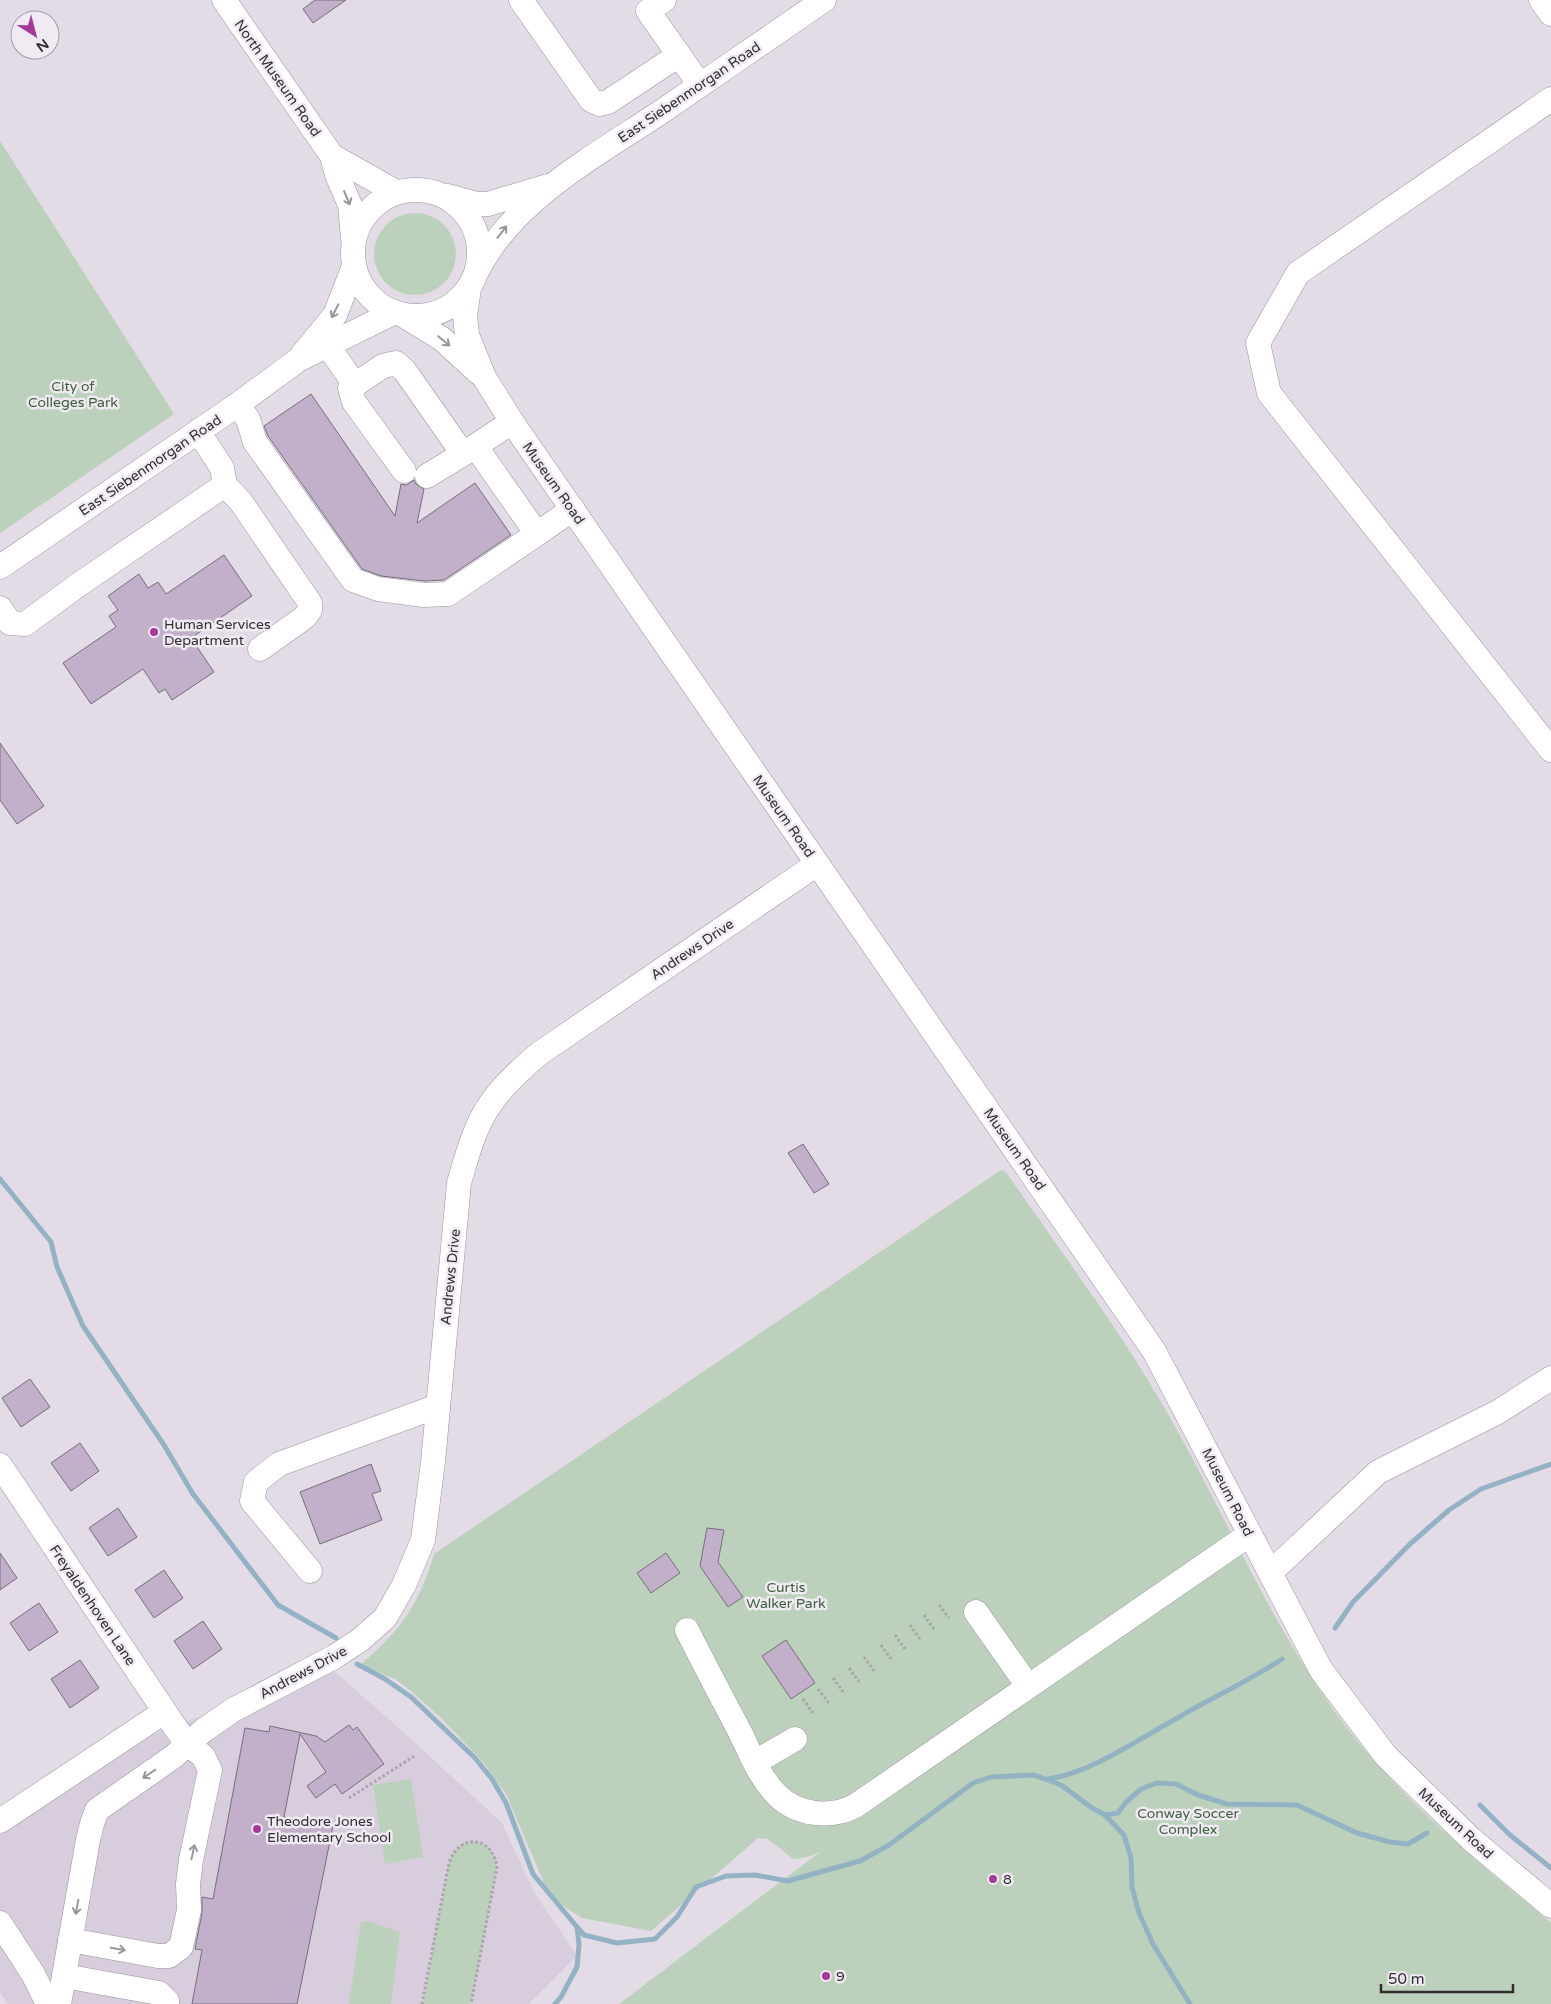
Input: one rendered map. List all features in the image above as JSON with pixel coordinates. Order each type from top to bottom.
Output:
[{"type":"street","name":"North Museum Road","points":[[224,0],[332,156],[337,175],[350,205],[354,241]]},
{"type":"street","points":[[522,0],[591,100],[599,104],[608,102],[679,55]]},
{"type":"street","name":"East Siebenmorgan Road","points":[[472,280],[485,255],[505,227],[554,184],[824,0]]},
{"type":"street","points":[[1541,0],[1551,14]]},
{"type":"street","points":[[650,4],[679,55],[700,85]]},
{"type":"street","points":[[1549,744],[1269,393],[1258,343],[1298,273],[1551,98]]},
{"type":"street","name":"North Museum Road","points":[[332,156],[396,192]]},
{"type":"street","name":"East Siebenmorgan Road","points":[[440,194],[476,204],[488,204],[554,184]]},
{"type":"street","points":[[418,190],[440,194],[456,204],[469,218],[477,235],[480,254],[472,280],[456,302],[440,312],[422,316],[399,314],[386,309],[371,298],[360,283],[354,266],[354,241],[359,225],[368,211],[381,200],[396,192],[418,190]]},
{"type":"street","name":"East Siebenmorgan Road","points":[[298,360],[334,315],[354,266]]},
{"type":"street","name":"Museum Road","points":[[472,280],[465,316],[467,335],[484,377],[512,422],[1154,1351],[1320,1670],[1386,1756],[1472,1839],[1551,1906]]},
{"type":"street","name":"East Siebenmorgan Road","points":[[0,567],[237,405],[298,360],[347,335],[399,314]]},
{"type":"street","name":"Museum Road","points":[[399,314],[442,339],[484,377]]},
{"type":"street","points":[[328,346],[356,385]]},
{"type":"street","points":[[404,471],[354,402],[350,388],[383,366],[396,364],[405,371],[537,534]]},
{"type":"street","points":[[237,405],[248,419],[255,442],[353,580],[378,589],[424,595],[448,594],[573,509]]},
{"type":"street","points":[[427,476],[512,422]]},
{"type":"street","points":[[198,431],[222,468],[225,485],[241,502],[310,603],[310,610],[306,617],[260,649]]},
{"type":"street","points":[[0,608],[10,623],[25,624],[78,585],[225,485]]},
{"type":"street","name":"Andrews Drive","points":[[59,2004],[92,1824],[97,1810],[174,1757],[187,1744],[233,1710],[334,1657],[360,1640],[384,1618],[404,1585],[423,1540],[460,1184],[471,1143],[490,1104],[520,1070],[540,1053],[817,864]]},
{"type":"street","points":[[1270,1572],[1378,1472],[1498,1412],[1551,1378]]},
{"type":"street","points":[[310,1571],[252,1501],[256,1482],[279,1464],[438,1406]]},
{"type":"street","name":"Freyaldenhoven Lane","points":[[0,1466],[164,1712],[187,1744],[203,1756],[210,1770],[191,1860],[188,1884],[189,1910],[181,1947],[170,1956],[158,1956],[70,1940]]},
{"type":"street","points":[[687,1630],[754,1760],[771,1788],[778,1796],[793,1806],[809,1812],[828,1813],[843,1811],[855,1806],[1250,1534]]},
{"type":"street","points":[[976,1612],[1028,1686]]},
{"type":"street","points":[[0,1821],[164,1712]]},
{"type":"street","points":[[754,1760],[764,1757],[795,1739]]},
{"type":"street","points":[[0,1923],[33,1974],[48,2004]]},
{"type":"street","points":[[64,1976],[159,1993],[167,2001],[167,2004]]},
{"type":"path","points":[[939,1604],[949,1618]]},
{"type":"path","points":[[924,1615],[934,1629]]},
{"type":"path","points":[[910,1625],[920,1639]]},
{"type":"path","points":[[895,1635],[905,1649]]},
{"type":"path","points":[[881,1645],[891,1659]]},
{"type":"path","points":[[864,1657],[874,1671]]},
{"type":"path","points":[[849,1668],[859,1682]]},
{"type":"path","points":[[833,1678],[844,1692]]},
{"type":"path","points":[[818,1689],[829,1703]]},
{"type":"path","points":[[803,1700],[813,1713]]},
{"type":"path","points":[[349,1798],[416,1755]]},
{"type":"path","points":[[422,2004],[449,1863],[452,1853],[460,1845],[470,1842],[481,1843],[490,1848],[496,1856],[497,1867],[471,2004]]},
{"type":"shaded area","name":"Theodore Jones Elementary School","points":[[317,1656],[502,1823],[534,1892],[577,1956],[529,2004],[8,2004],[0,1992],[0,1835],[153,1734],[213,1711]]},
{"type":"green space","name":"City of Colleges Park","points":[[0,141],[174,414],[0,533]]},
{"type":"green space","points":[[415,213],[431,217],[444,225],[452,238],[456,254],[452,270],[444,283],[431,291],[415,295],[399,291],[386,283],[378,270],[374,254],[378,238],[386,225],[399,217]]},
{"type":"green space","name":"Curtis Walker Park","points":[[1001,1170],[1006,1172],[1069,1262],[1150,1383],[1283,1630],[1335,1712],[1365,1750],[1408,1797],[1454,1841],[1551,1923],[1551,2004],[619,2004],[820,1852],[807,1857],[793,1859],[768,1839],[758,1838],[651,1931],[582,1918],[559,1903],[544,1883],[506,1794],[483,1762],[440,1717],[411,1691],[395,1679],[360,1665],[387,1640],[407,1616],[422,1588],[434,1554]]},
{"type":"green space","points":[[411,1779],[423,1857],[385,1864],[373,1785]]},
{"type":"green space","points":[[471,1841],[489,1848],[494,1856],[497,1867],[471,2004],[423,2004],[449,1863],[457,1849]]},
{"type":"green space","points":[[367,1921],[400,1932],[391,2004],[349,2004],[361,1922]]},
{"type":"building","points":[[315,0],[346,0],[313,23],[303,9]]},
{"type":"building","points":[[311,394],[395,516],[401,484],[406,485],[414,480],[416,484],[424,489],[417,523],[475,483],[511,535],[444,580],[425,581],[381,576],[362,569],[268,436],[264,426]]},
{"type":"building","name":"Human Services Department","points":[[224,555],[252,596],[191,638],[214,672],[172,700],[165,689],[159,693],[143,669],[91,704],[63,663],[116,627],[109,616],[118,610],[108,596],[139,574],[148,588],[158,582],[166,594]]},
{"type":"building","points":[[0,743],[44,806],[17,824],[0,800]]},
{"type":"building","points":[[803,1144],[829,1184],[814,1193],[788,1153]]},
{"type":"building","points":[[30,1379],[50,1407],[21,1427],[2,1398]]},
{"type":"building","points":[[80,1443],[99,1471],[71,1491],[51,1463]]},
{"type":"building","points":[[371,1464],[381,1491],[372,1494],[382,1520],[320,1544],[300,1492]]},
{"type":"building","points":[[118,1508],[137,1537],[108,1556],[89,1528]]},
{"type":"building","points":[[707,1528],[724,1530],[718,1562],[743,1597],[728,1607],[700,1566]]},
{"type":"building","points":[[0,1553],[17,1578],[0,1590]]},
{"type":"building","points":[[666,1553],[680,1573],[651,1593],[637,1573]]},
{"type":"building","points":[[164,1570],[183,1598],[154,1618],[135,1590]]},
{"type":"building","points":[[39,1603],[58,1632],[29,1651],[10,1623]]},
{"type":"building","points":[[203,1621],[222,1649],[193,1669],[174,1641]]},
{"type":"building","points":[[786,1640],[815,1683],[791,1699],[762,1656]]},
{"type":"building","points":[[80,1660],[99,1688],[70,1708],[51,1679]]},
{"type":"building","points":[[349,1725],[353,1730],[357,1727],[384,1764],[342,1794],[335,1784],[316,1798],[307,1786],[326,1772],[300,1734],[284,1817],[333,1826],[297,2004],[192,2004],[202,1950],[195,1949],[202,1913],[202,1897],[213,1899],[245,1728],[269,1732],[270,1726],[316,1736],[325,1742]]},
{"type":"waterway","points":[[0,1179],[51,1242],[57,1267],[83,1326],[164,1445],[193,1494],[278,1605],[336,1638]]},
{"type":"waterway","points":[[1335,1628],[1353,1602],[1410,1544],[1449,1510],[1481,1489],[1551,1464]]},
{"type":"waterway","points":[[1048,1779],[1081,1770],[1115,1754],[1257,1675],[1282,1659]]},
{"type":"waterway","points":[[357,1664],[385,1679],[411,1697],[475,1758],[492,1779],[506,1803],[533,1874],[577,1927],[579,1944],[577,1967],[561,1997],[555,2004]]},
{"type":"waterway","points":[[577,1927],[584,1935],[617,1943],[655,1939],[677,1917],[696,1887],[726,1876],[755,1875],[788,1881],[860,1861],[889,1845],[973,1783],[991,1777],[1034,1775],[1061,1785],[1092,1808],[1105,1815],[1124,1835],[1131,1858],[1132,1887],[1139,1913],[1153,1944],[1190,2004]]},
{"type":"waterway","points":[[1105,1815],[1118,1813],[1126,1802],[1141,1789],[1157,1783],[1176,1784],[1198,1795],[1227,1804],[1297,1805],[1357,1833],[1390,1842],[1408,1844],[1427,1833]]},
{"type":"waterway","points":[[1480,1805],[1510,1835],[1551,1868]]},
{"type":"place","name":"Human Services Department","points":[[154,632]]},
{"type":"place","name":"Theodore Jones Elementary School","points":[[257,1829]]},
{"type":"place","name":"8","points":[[993,1879]]},
{"type":"place","name":"9","points":[[826,1976]]},
{"type":"park label","name":"Conway Soccer Complex","points":[[1188,1822]]}]
